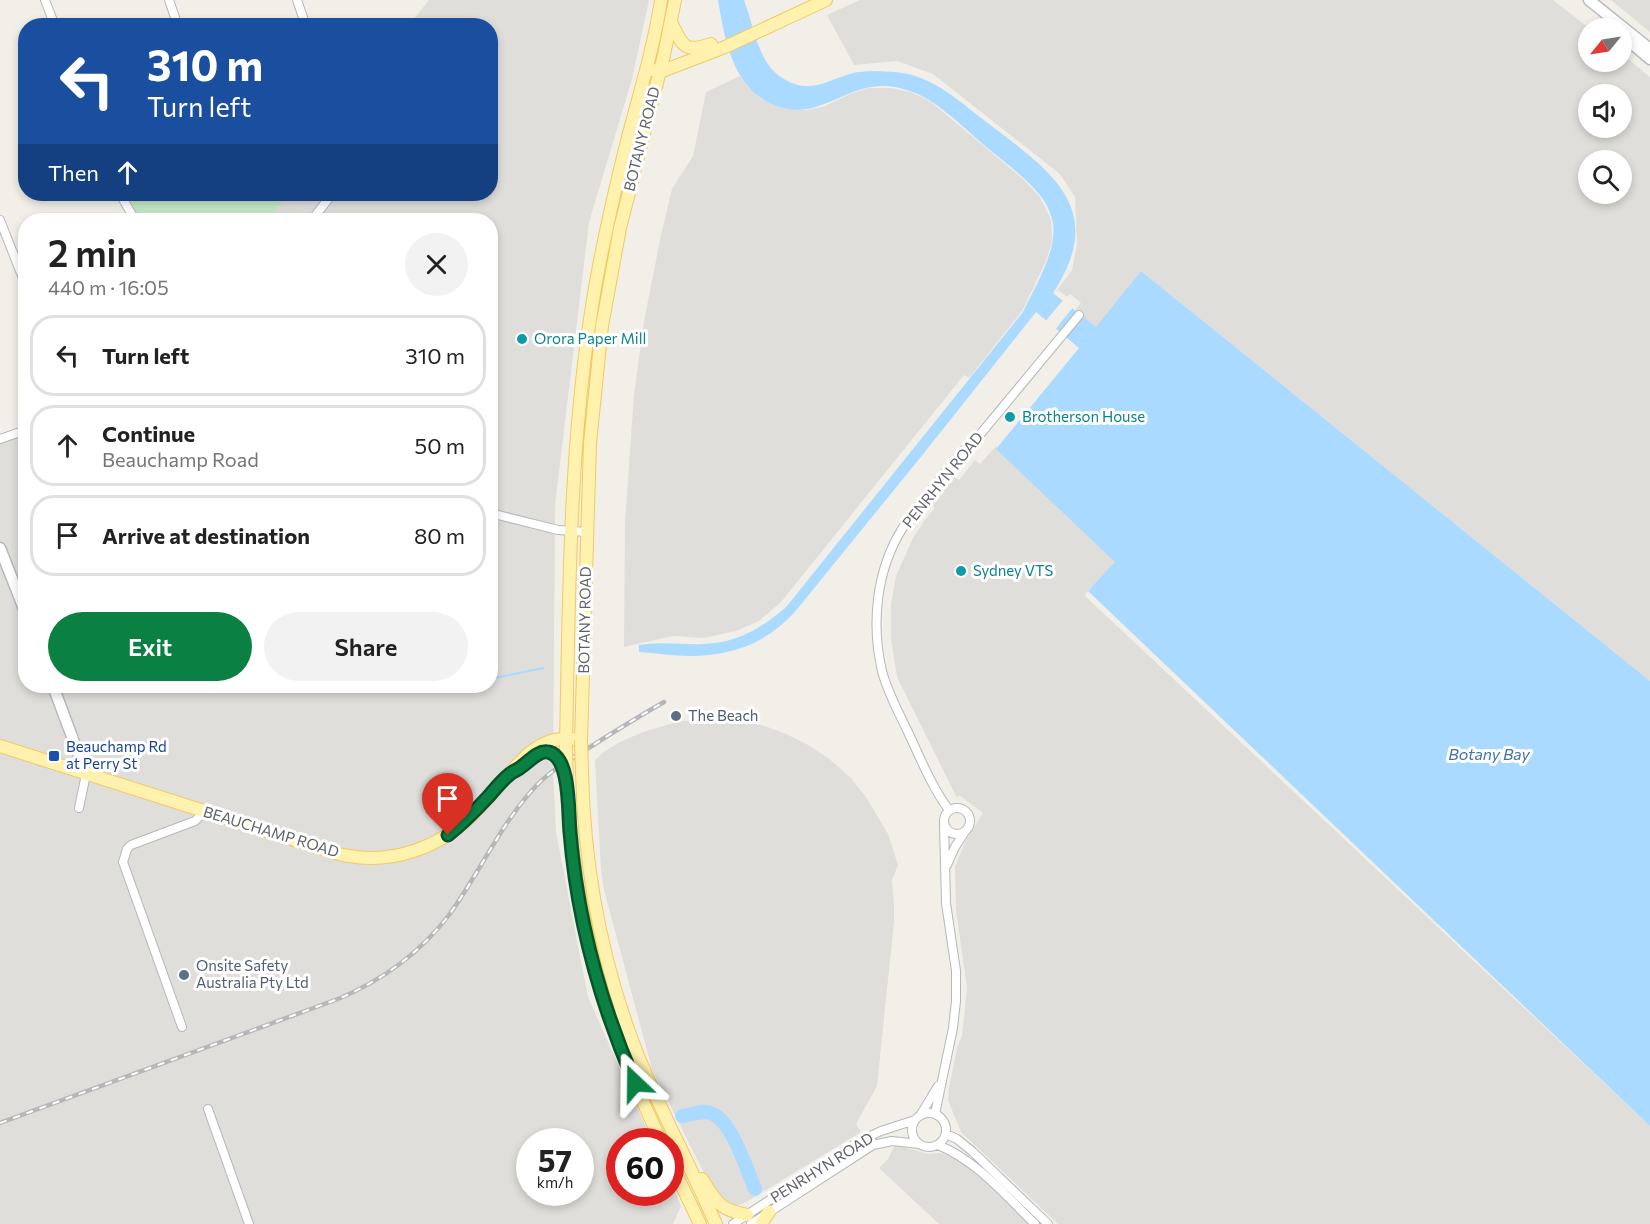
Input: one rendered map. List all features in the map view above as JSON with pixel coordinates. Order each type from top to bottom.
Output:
[{"type":"main road","name":"BOTANY ROAD","points":[[661,0],[610,210],[592,306],[581,384],[571,531],[574,740],[582,772],[587,858],[596,916],[629,1032],[672,1128]]},
{"type":"main road","name":"BOTANY ROAD","points":[[655,1128],[622,1052],[595,970],[577,888],[567,783],[574,740],[590,443],[602,326],[620,228],[660,72],[675,0]]},
{"type":"main road","points":[[671,22],[682,44],[686,47],[699,48],[757,33],[826,0]]},
{"type":"main road","points":[[646,68],[660,72],[725,43]]},
{"type":"main road","name":"BEAUCHAMP ROAD","points":[[0,746],[322,849],[350,856],[382,858],[397,856],[429,845],[448,835],[470,816],[521,759],[536,748],[555,740],[574,740]]},
{"type":"main road","points":[[511,772],[538,754],[547,751],[554,754],[560,763],[567,783]]},
{"type":"main road","points":[[684,1150],[721,1206],[749,1220]]},
{"type":"main road","name":"BOTANY ROAD","points":[[684,1155],[716,1224]]},
{"type":"main road","points":[[684,1190],[700,1224]]},
{"type":"main road","points":[[688,1224],[689,1200]]},
{"type":"main road","points":[[760,1224],[769,1212]]},
{"type":"street","points":[[45,0],[52,18]]},
{"type":"street","points":[[169,0],[175,18]]},
{"type":"street","points":[[297,0],[303,18]]},
{"type":"street","points":[[1580,0],[1602,18]]},
{"type":"street","points":[[1589,0],[1650,49]]},
{"type":"street","points":[[1632,44],[1650,59]]},
{"type":"street","points":[[317,213],[327,201]]},
{"type":"street","points":[[0,220],[18,266]]},
{"type":"street","name":"PENRHYN ROAD","points":[[964,832],[970,824],[968,814],[959,808],[950,810],[932,784],[896,707],[883,672],[876,635],[879,592],[890,554],[912,515],[1079,315]]},
{"type":"street","points":[[0,440],[18,433]]},
{"type":"street","points":[[498,515],[548,528],[587,532]]},
{"type":"street","points":[[0,548],[18,594]]},
{"type":"street","points":[[56,693],[86,774],[79,808]]},
{"type":"street","points":[[935,1114],[953,1029],[956,1001],[956,971],[946,903],[944,819],[950,810]]},
{"type":"street","points":[[182,1027],[123,862],[127,849],[131,845],[195,821],[204,812]]},
{"type":"street","points":[[944,824],[945,828],[952,833],[964,832]]},
{"type":"street","points":[[946,869],[955,846],[964,832]]},
{"type":"street","points":[[917,1118],[927,1113],[935,1114],[944,1121],[946,1134],[938,1145],[925,1147],[919,1144],[914,1139],[912,1126],[917,1118],[941,1080]]},
{"type":"street","points":[[208,1109],[249,1224]]},
{"type":"street","name":"PENRHYN ROAD","points":[[749,1220],[860,1141],[917,1118]]},
{"type":"street","points":[[946,1134],[957,1139],[973,1152],[1048,1224]]},
{"type":"street","name":"PENRHYN ROAD","points":[[734,1224],[769,1212],[794,1198],[873,1145],[892,1141],[919,1144]]},
{"type":"street","points":[[938,1145],[968,1161],[1035,1224]]},
{"type":"shaded area","points":[[429,0],[649,0],[632,79],[589,222],[555,505],[553,770],[556,832],[588,997],[646,1128],[606,1128],[606,1206],[681,1206],[673,1224],[0,1224],[0,439],[18,433],[18,693],[498,693],[498,213],[273,213],[280,201],[498,201],[498,18],[415,18]]},
{"type":"shaded area","points":[[860,0],[1553,0],[1578,19],[1578,72],[1632,72],[1632,62],[1650,77],[1650,681],[1141,271],[1096,328],[1075,310],[1081,303],[1070,294],[1067,297],[1058,290],[1054,294],[1072,270],[1077,244],[1075,197],[1060,174],[933,74],[897,61],[854,65],[827,15]]},
{"type":"shaded area","points":[[1611,0],[1650,0],[1650,32]]},
{"type":"shaded area","points":[[740,76],[761,99],[782,108],[807,110],[823,107],[869,88],[891,88],[911,92],[931,102],[1023,179],[1040,197],[1051,220],[1052,242],[1046,261],[1022,311],[969,378],[964,375],[781,602],[759,621],[736,631],[704,638],[673,636],[624,647],[625,522],[634,395],[644,321],[661,235],[672,189],[693,156],[706,92]]},
{"type":"shaded area","points":[[996,446],[1117,561],[1085,596],[1650,1126],[1650,1224],[1058,1224],[961,1132],[948,1100],[957,1048],[962,1036],[967,988],[956,911],[955,867],[966,840],[983,813],[959,795],[957,798],[897,677],[891,639],[891,604],[896,576],[913,538],[935,508],[931,504],[955,477],[959,480],[975,460],[980,464]]},
{"type":"shaded area","points":[[719,719],[765,726],[808,745],[828,758],[850,777],[866,797],[888,834],[898,865],[892,880],[894,922],[877,1086],[856,1124],[861,1132],[740,1205],[731,1206],[713,1191],[684,1133],[684,1128],[682,1128],[652,1069],[604,890],[601,869],[595,760],[618,743],[643,732],[680,721]]},
{"type":"shaded area","points":[[895,1145],[929,1154],[941,1153],[965,1162],[1031,1224],[939,1224],[879,1168],[888,1159]]},
{"type":"green space","points":[[124,201],[283,201],[273,213],[131,213]]},
{"type":"water","name":"Botany Bay","points":[[718,0],[744,0],[758,44],[768,64],[775,73],[794,84],[811,86],[853,73],[891,72],[923,79],[952,96],[1033,159],[1051,176],[1065,195],[1074,215],[1075,238],[1069,264],[1053,293],[1096,327],[1141,271],[1650,681],[1650,1126],[1088,591],[1115,562],[996,449],[1079,348],[1036,312],[924,453],[783,624],[760,640],[721,653],[677,656],[639,652],[639,645],[647,644],[704,644],[728,641],[759,627],[787,606],[1023,312],[1044,269],[1052,246],[1053,223],[1044,200],[1020,175],[929,100],[903,89],[886,86],[855,91],[812,108],[798,110],[782,108],[764,100],[744,81],[731,56]]},
{"type":"pier","points":[[1064,299],[1074,306],[1054,331],[1044,323]]},
{"type":"waterway","points":[[498,677],[543,668]]},
{"type":"waterway","points":[[682,1116],[704,1112],[718,1117],[731,1134],[755,1189]]},
{"type":"railway","points":[[0,1123],[338,999],[384,975],[412,954],[438,929],[460,899],[511,817],[541,781],[567,762],[664,702]]},
{"type":"place","name":"Orora Paper Mill","points":[[522,339]]},
{"type":"place","name":"Brotherson House","points":[[1010,417]]},
{"type":"place","name":"Sydney VTS","points":[[961,571]]},
{"type":"place","name":"The Beach","points":[[676,716]]},
{"type":"place","name":"Beauchamp Rd at Perry St","points":[[54,756]]},
{"type":"place","name":"Onsite Safety Australia Pty Ltd","points":[[184,975]]},
{"type":"route","points":[[448,835],[470,816],[511,772],[542,752],[550,752],[557,757],[567,783],[577,888],[588,942],[603,998],[635,1083]]}]
